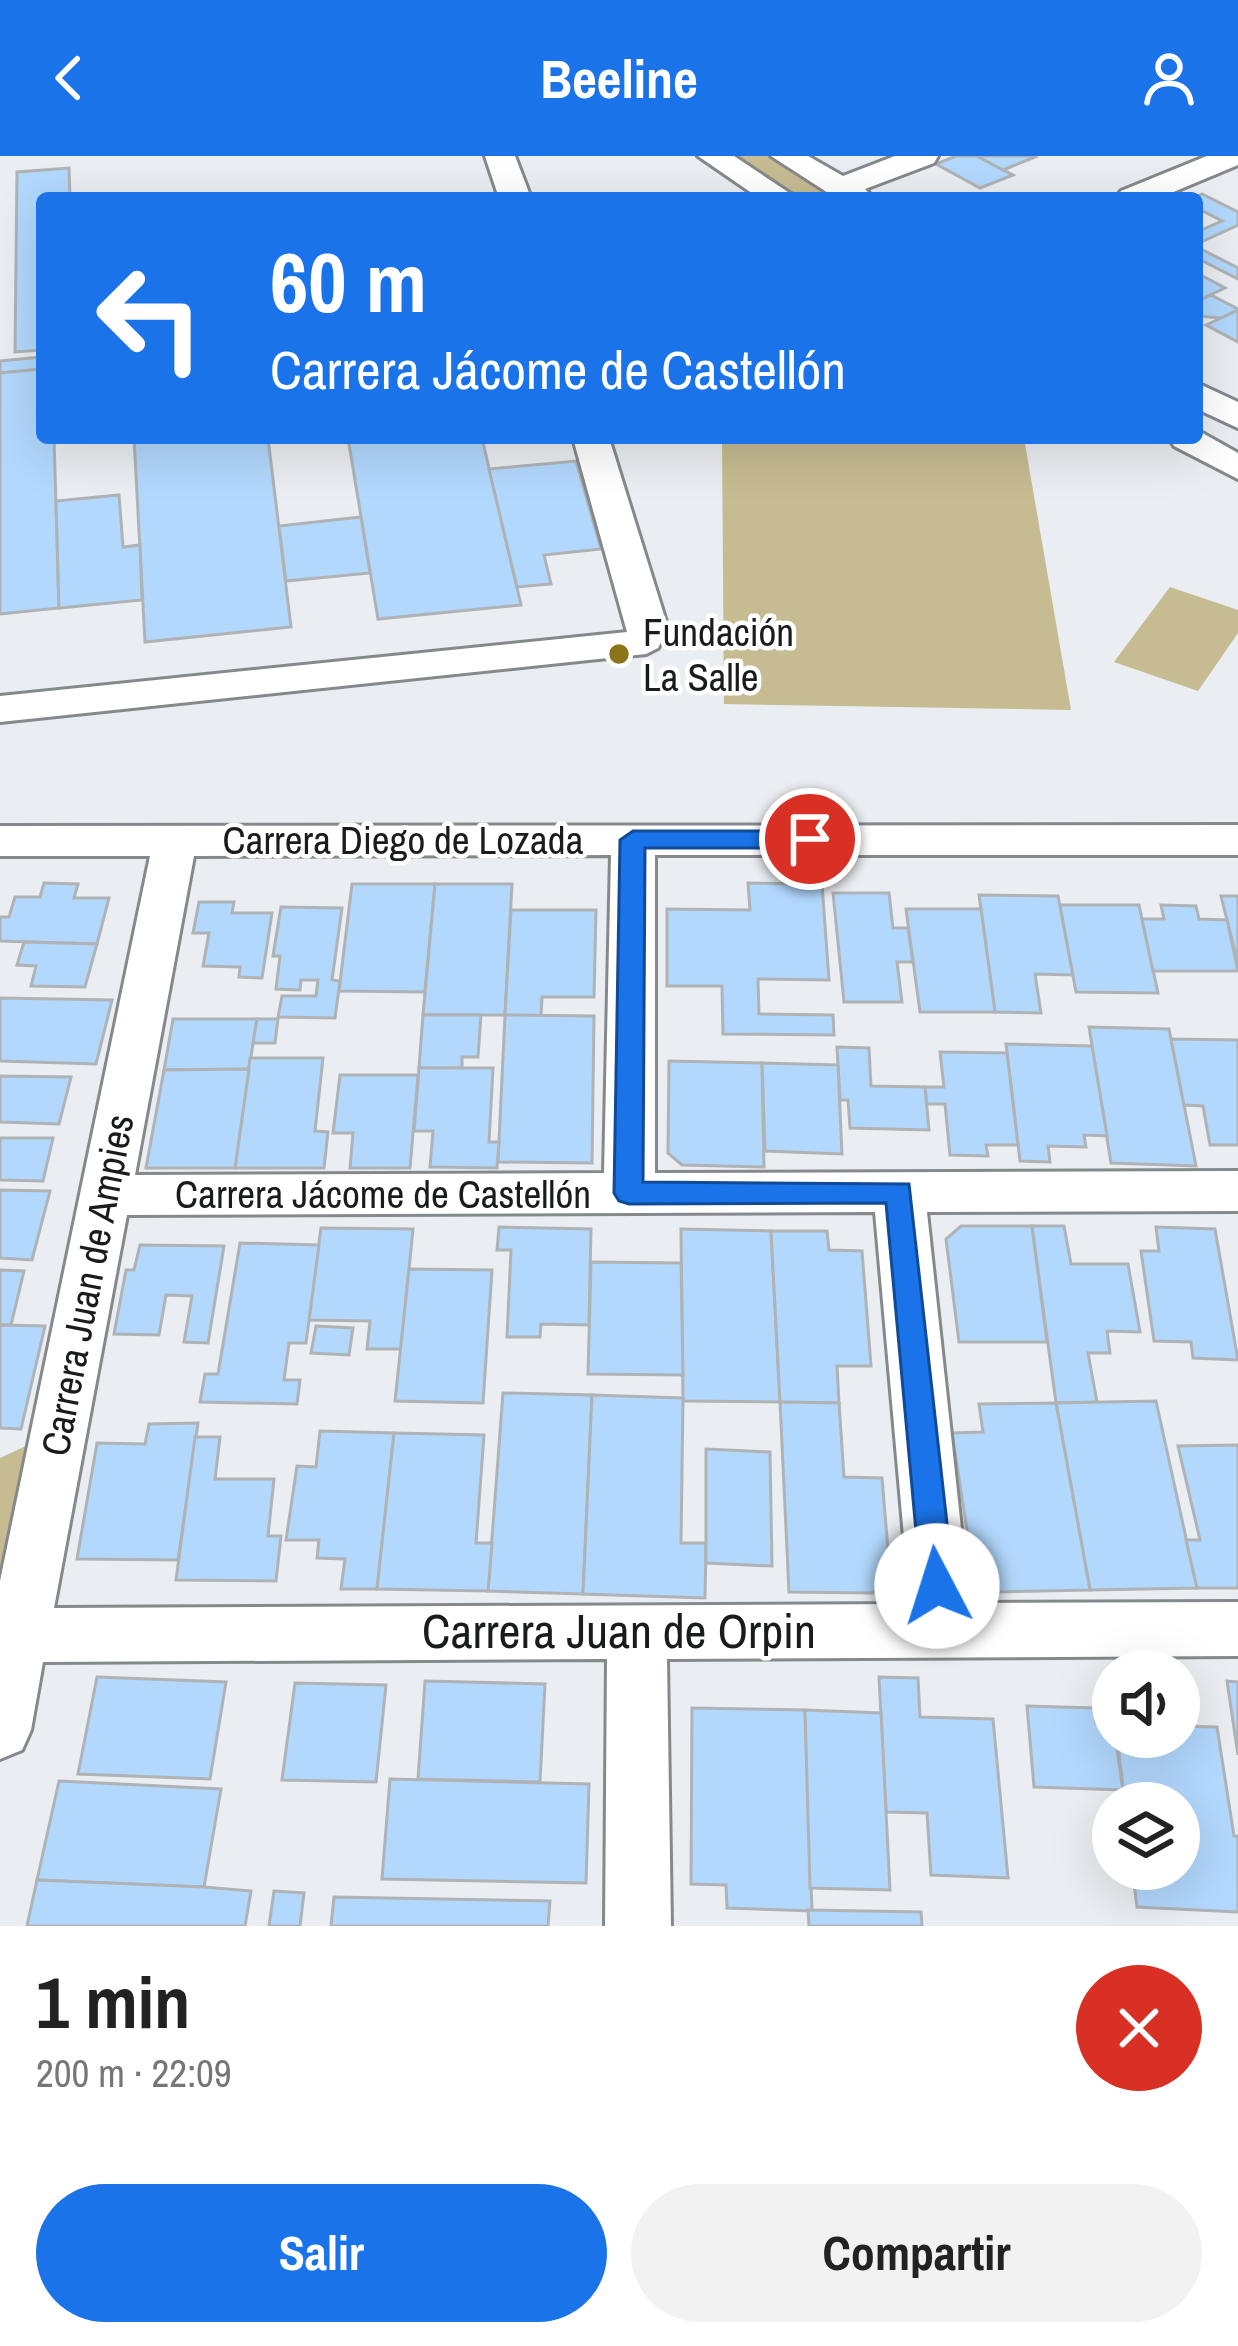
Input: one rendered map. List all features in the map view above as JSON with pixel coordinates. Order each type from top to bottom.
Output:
[{"type":"street","points":[[500,156],[513,192]]},
{"type":"street","points":[[713,156],[772,192]]},
{"type":"street","points":[[786,156],[847,192]]},
{"type":"street","points":[[851,192],[923,156]]},
{"type":"street","points":[[1147,192],[1234,156]]},
{"type":"street","points":[[1203,398],[1238,418]]},
{"type":"street","points":[[0,709],[632,645],[644,639],[648,628],[593,444]]},
{"type":"street","points":[[1197,444],[1238,468]]},
{"type":"street","points":[[629,1193],[633,840]]},
{"type":"street","name":"Carrera Diego de Lozada","points":[[0,841],[1238,840]]},
{"type":"street","name":"Carrera Juan de Ampies","points":[[0,1730],[9,1635],[105,1195],[175,841]]},
{"type":"street","name":"Carrera Jácome de Castellón","points":[[105,1195],[1238,1191]]},
{"type":"street","points":[[899,1192],[941,1629]]},
{"type":"street","name":"Carrera Juan de Orpin","points":[[9,1635],[1238,1629]]},
{"type":"street","points":[[637,1631],[638,1926]]},
{"type":"shaded area","points":[[713,156],[786,156],[848,192],[771,192]]},
{"type":"shaded area","points":[[722,444],[1025,444],[1071,710],[724,704]]},
{"type":"shaded area","points":[[1170,587],[1238,610],[1238,633],[1198,691],[1114,662]]},
{"type":"shaded area","points":[[58,1431],[0,1635],[0,1458]]},
{"type":"building","points":[[956,156],[977,156],[1013,175],[980,188],[936,164]]},
{"type":"building","points":[[977,156],[1033,156],[1035,157],[1003,170]]},
{"type":"building","points":[[69,168],[70,192],[36,192],[36,350],[15,352],[17,172]]},
{"type":"building","points":[[1203,194],[1238,212],[1238,225],[1203,241],[1203,229],[1222,221],[1203,211]]},
{"type":"building","points":[[1203,250],[1238,268],[1238,279],[1203,261]]},
{"type":"building","points":[[1203,276],[1225,288],[1203,298]]},
{"type":"building","points":[[1211,295],[1238,310],[1221,318],[1203,316],[1203,298]]},
{"type":"building","points":[[1238,310],[1238,342],[1206,325],[1221,318]]},
{"type":"building","points":[[36,358],[36,370],[0,373],[0,361]]},
{"type":"building","points":[[36,370],[36,444],[54,444],[59,608],[0,614],[0,373]]},
{"type":"building","points":[[134,444],[269,444],[291,627],[145,642]]},
{"type":"building","points":[[349,444],[483,444],[521,605],[378,619]]},
{"type":"building","points":[[576,461],[601,549],[544,555],[551,584],[517,587],[489,469]]},
{"type":"building","points":[[119,495],[123,547],[140,545],[142,600],[59,608],[56,501]]},
{"type":"building","points":[[361,517],[370,573],[286,581],[279,526]]},
{"type":"building","points":[[44,883],[78,884],[74,898],[109,898],[97,944],[0,941],[0,917],[9,917],[15,897],[40,897]]},
{"type":"building","points":[[748,883],[822,884],[829,980],[758,979],[759,1014],[833,1015],[834,1035],[723,1034],[722,986],[667,986],[667,909],[750,910]]},
{"type":"building","points":[[352,884],[435,884],[425,992],[339,991]]},
{"type":"building","points":[[435,884],[512,884],[505,1015],[423,1015]]},
{"type":"building","points":[[833,893],[889,893],[893,928],[908,928],[913,962],[897,962],[902,1002],[844,1002]]},
{"type":"building","points":[[979,895],[1058,896],[1073,975],[1035,974],[1041,1013],[995,1012]]},
{"type":"building","points":[[1221,896],[1238,896],[1238,964]]},
{"type":"building","points":[[199,902],[234,902],[232,913],[272,913],[262,978],[239,977],[240,967],[203,966],[209,933],[193,933]]},
{"type":"building","points":[[1060,905],[1139,905],[1158,993],[1076,992]]},
{"type":"building","points":[[1161,905],[1196,906],[1199,919],[1227,920],[1238,971],[1153,971],[1142,919],[1164,919]]},
{"type":"building","points":[[281,907],[342,908],[332,980],[340,981],[335,1018],[278,1017],[282,996],[316,996],[318,980],[301,980],[300,990],[276,989],[280,956],[273,956]]},
{"type":"building","points":[[906,909],[981,909],[995,1012],[920,1012]]},
{"type":"building","points":[[511,910],[596,910],[594,997],[542,997],[541,1016],[505,1015]]},
{"type":"building","points":[[24,942],[97,944],[85,987],[31,986],[36,966],[17,965]]},
{"type":"building","points":[[0,998],[112,1000],[96,1064],[0,1061]]},
{"type":"building","points":[[423,1015],[481,1015],[478,1057],[462,1057],[462,1068],[419,1068]]},
{"type":"building","points":[[505,1015],[594,1016],[592,1163],[498,1162]]},
{"type":"building","points":[[173,1019],[257,1019],[249,1069],[164,1070]]},
{"type":"building","points":[[257,1019],[278,1019],[275,1043],[253,1043]]},
{"type":"building","points":[[1089,1027],[1169,1029],[1196,1166],[1111,1163]]},
{"type":"building","points":[[1171,1039],[1238,1040],[1238,1145],[1210,1145],[1203,1106],[1184,1105]]},
{"type":"building","points":[[1006,1044],[1092,1046],[1107,1136],[1084,1135],[1086,1147],[1048,1146],[1050,1162],[1020,1161]]},
{"type":"building","points":[[837,1047],[869,1048],[871,1086],[925,1087],[929,1130],[850,1128],[848,1100],[840,1100]]},
{"type":"building","points":[[940,1052],[1007,1053],[1018,1145],[986,1145],[988,1156],[950,1155],[945,1104],[927,1104],[925,1087],[944,1087]]},
{"type":"building","points":[[250,1058],[323,1058],[315,1131],[328,1132],[324,1168],[235,1168]]},
{"type":"building","points":[[669,1061],[762,1063],[764,1167],[682,1165],[668,1153]]},
{"type":"building","points":[[762,1063],[838,1065],[842,1154],[765,1151]]},
{"type":"building","points":[[419,1068],[493,1068],[489,1142],[499,1142],[497,1168],[430,1167],[433,1131],[414,1131]]},
{"type":"building","points":[[249,1069],[235,1168],[146,1168],[164,1070]]},
{"type":"building","points":[[340,1075],[418,1075],[410,1168],[350,1168],[353,1133],[333,1133]]},
{"type":"building","points":[[0,1076],[71,1077],[59,1124],[0,1122]]},
{"type":"building","points":[[0,1138],[53,1138],[43,1181],[0,1180]]},
{"type":"building","points":[[0,1190],[50,1191],[32,1260],[0,1258]]},
{"type":"building","points":[[961,1226],[1032,1226],[1047,1342],[959,1342],[946,1239]]},
{"type":"building","points":[[1032,1226],[1064,1226],[1071,1264],[1128,1264],[1140,1332],[1107,1331],[1110,1353],[1088,1353],[1097,1402],[1056,1403]]},
{"type":"building","points":[[499,1227],[591,1229],[589,1325],[541,1324],[540,1337],[507,1337],[511,1250],[497,1250]]},
{"type":"building","points":[[1156,1227],[1215,1229],[1238,1360],[1193,1358],[1191,1342],[1154,1341],[1141,1251],[1159,1251]]},
{"type":"building","points":[[321,1228],[413,1229],[401,1349],[367,1349],[370,1321],[308,1320]]},
{"type":"building","points":[[681,1229],[771,1231],[780,1402],[683,1401]]},
{"type":"building","points":[[771,1231],[827,1231],[829,1250],[862,1251],[871,1366],[837,1366],[839,1403],[780,1402]]},
{"type":"building","points":[[240,1243],[319,1245],[306,1343],[289,1343],[284,1380],[300,1380],[297,1404],[200,1402],[205,1374],[218,1374]]},
{"type":"building","points":[[140,1245],[224,1246],[208,1343],[184,1342],[192,1296],[166,1295],[159,1335],[114,1334],[126,1270],[134,1270]]},
{"type":"building","points":[[591,1262],[681,1263],[683,1375],[588,1374]]},
{"type":"building","points":[[409,1269],[492,1270],[483,1403],[395,1401]]},
{"type":"building","points":[[0,1270],[24,1271],[11,1325],[0,1325]]},
{"type":"building","points":[[0,1325],[45,1326],[21,1429],[0,1428]]},
{"type":"building","points":[[316,1326],[353,1328],[349,1355],[311,1353]]},
{"type":"building","points":[[503,1393],[592,1395],[583,1594],[488,1591]]},
{"type":"building","points":[[592,1395],[683,1398],[681,1543],[706,1543],[705,1598],[583,1594]]},
{"type":"building","points":[[1156,1401],[1197,1588],[1090,1590],[1056,1403]]},
{"type":"building","points":[[780,1402],[839,1403],[844,1477],[882,1478],[890,1573],[873,1593],[789,1592]]},
{"type":"building","points":[[1056,1403],[1090,1590],[998,1592],[973,1569],[952,1433],[983,1432],[979,1404]]},
{"type":"building","points":[[198,1423],[178,1560],[77,1559],[97,1443],[145,1444],[149,1424]]},
{"type":"building","points":[[320,1431],[394,1433],[377,1589],[341,1589],[345,1559],[317,1558],[319,1540],[286,1540],[297,1466],[316,1467]]},
{"type":"building","points":[[394,1433],[484,1435],[476,1543],[492,1543],[488,1591],[377,1589]]},
{"type":"building","points":[[195,1437],[220,1437],[215,1479],[274,1479],[268,1536],[281,1536],[276,1581],[176,1580]]},
{"type":"building","points":[[1238,1445],[1238,1588],[1197,1588],[1186,1540],[1200,1540],[1178,1446]]},
{"type":"building","points":[[706,1449],[770,1452],[772,1566],[706,1563]]},
{"type":"building","points":[[97,1677],[226,1682],[210,1779],[78,1774]]},
{"type":"building","points":[[879,1677],[918,1678],[920,1717],[993,1719],[1008,1878],[931,1875],[927,1813],[886,1812]]},
{"type":"building","points":[[425,1681],[545,1684],[540,1782],[418,1779]]},
{"type":"building","points":[[1227,1681],[1238,1682],[1238,1755]]},
{"type":"building","points":[[295,1683],[386,1685],[376,1782],[282,1780]]},
{"type":"building","points":[[1027,1706],[1092,1708],[1092,1758],[1118,1758],[1122,1782],[1092,1782],[1092,1789],[1034,1787]]},
{"type":"building","points":[[692,1708],[805,1710],[812,1911],[727,1908],[726,1885],[691,1884]]},
{"type":"building","points":[[805,1710],[881,1713],[890,1890],[810,1888]]},
{"type":"building","points":[[1200,1727],[1217,1727],[1234,1836],[1238,1836],[1238,1912],[1137,1907],[1135,1890],[1200,1890],[1200,1782],[1122,1782],[1120,1758],[1200,1758]]},
{"type":"building","points":[[390,1779],[589,1784],[586,1883],[382,1879]]},
{"type":"building","points":[[59,1781],[221,1789],[204,1887],[37,1880]]},
{"type":"building","points":[[37,1880],[251,1891],[245,1926],[27,1926]]},
{"type":"building","points":[[274,1891],[304,1893],[300,1926],[269,1926]]},
{"type":"building","points":[[334,1897],[550,1901],[548,1926],[331,1926]]},
{"type":"building","points":[[808,1910],[921,1912],[922,1926],[809,1926]]},
{"type":"place","name":"Fundación La Salle","points":[[619,654]]},
{"type":"route","points":[[810,839],[633,840],[629,1193],[899,1192],[937,1586]]}]
